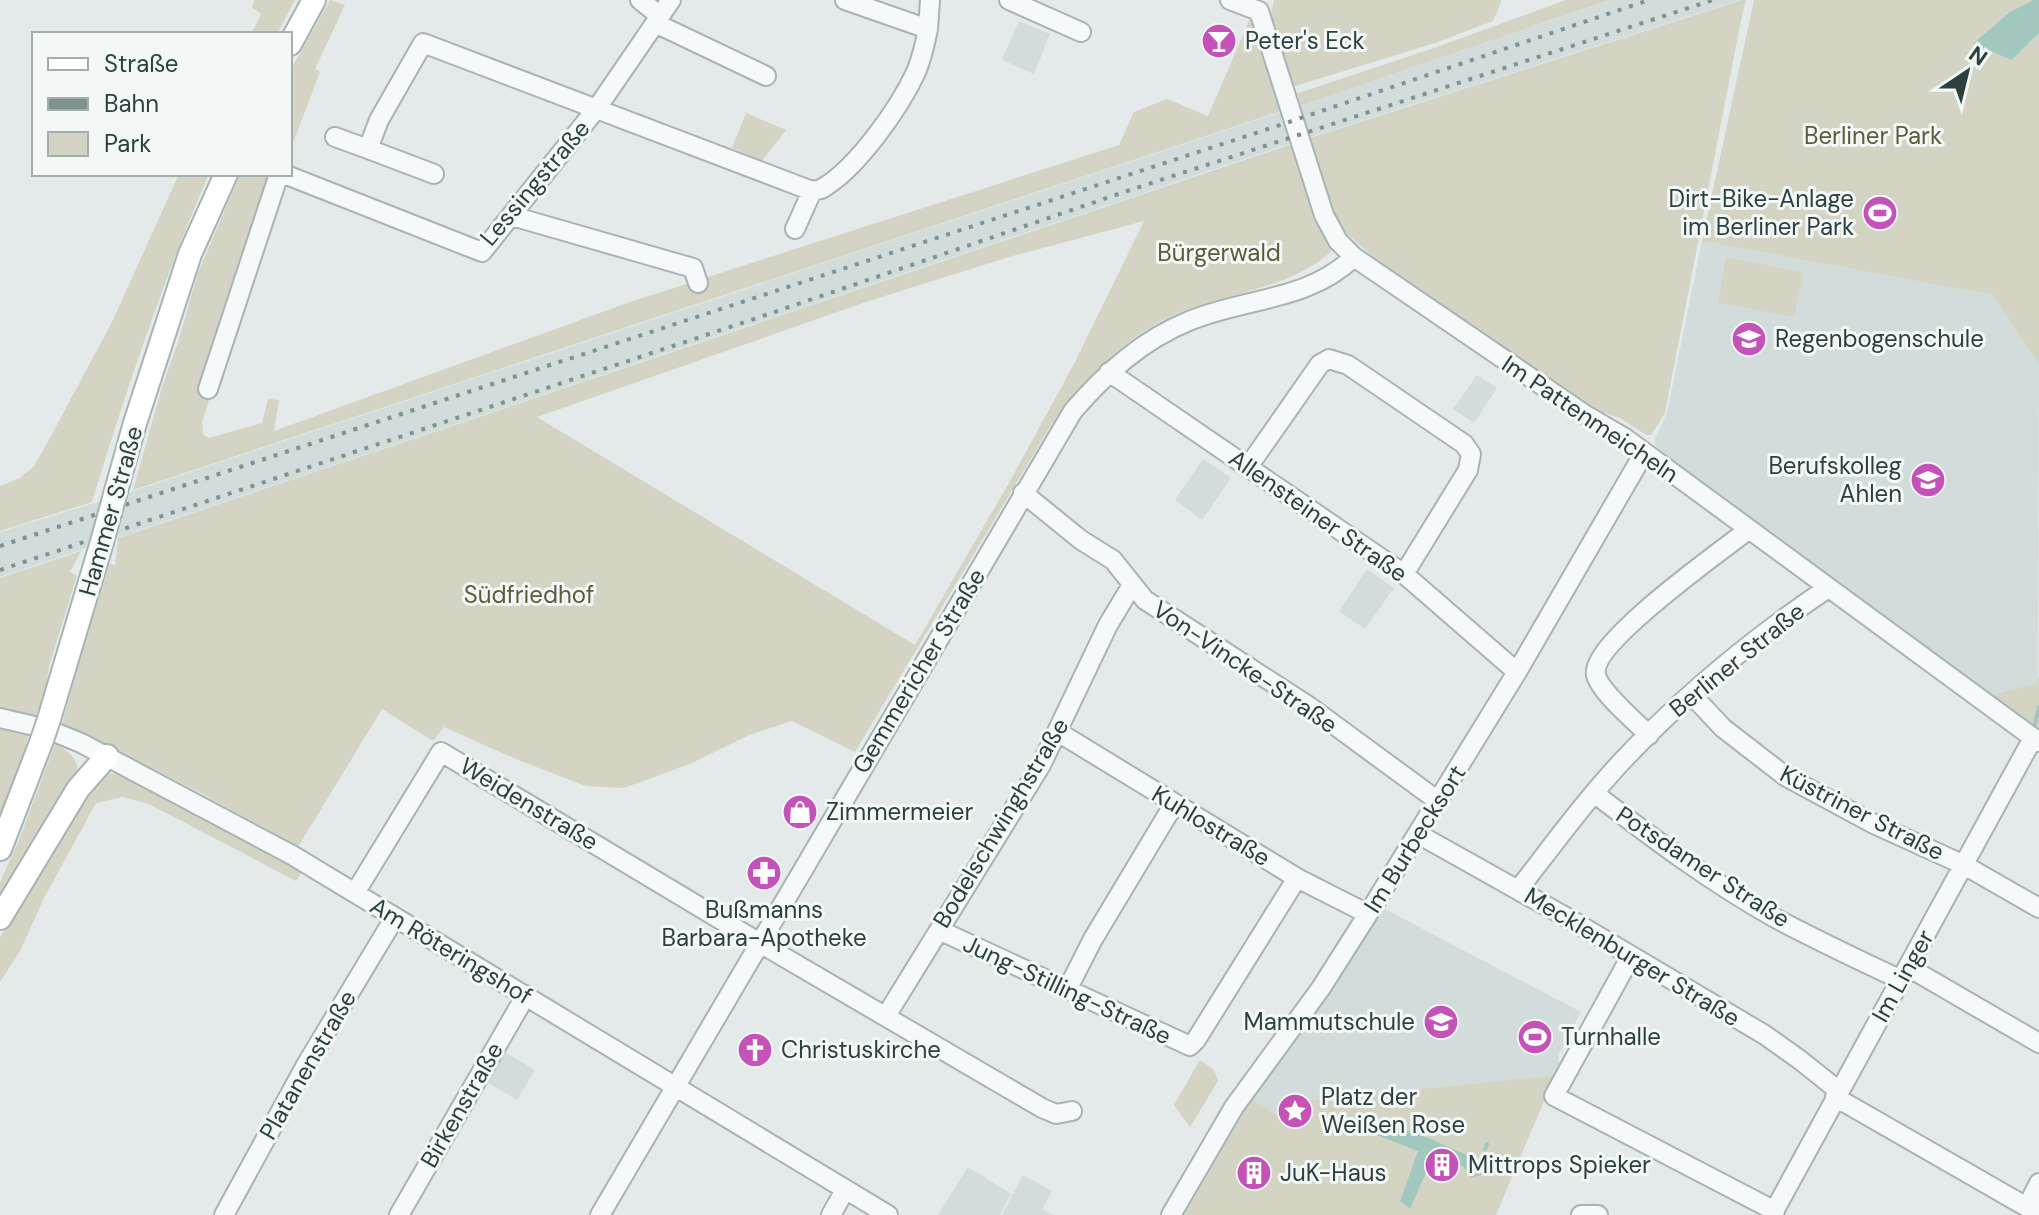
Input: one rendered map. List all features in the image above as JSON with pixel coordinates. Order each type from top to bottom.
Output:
[{"type":"main road","points":[[292,40],[314,0]]},
{"type":"main road","name":"Hammer Straße","points":[[0,849],[46,730],[135,423],[190,254],[225,176]]},
{"type":"main road","points":[[0,918],[78,789],[107,756]]},
{"type":"street","points":[[640,0],[766,76]]},
{"type":"street","points":[[845,0],[928,29]]},
{"type":"street","points":[[368,149],[379,120],[423,43],[812,191],[826,186],[844,170],[899,101],[916,72],[928,29],[930,0]]},
{"type":"street","points":[[1009,0],[1081,32]]},
{"type":"street","points":[[1230,0],[1261,5]]},
{"type":"street","name":"Im Pattenmeicheln","points":[[1261,5],[1324,215],[1338,241],[1354,257],[1644,453],[2036,740]]},
{"type":"street","name":"Lessingstraße","points":[[287,176],[482,252],[597,108],[662,13]]},
{"type":"street","points":[[335,137],[434,174]]},
{"type":"street","name":"Lessingstraße","points":[[208,389],[281,176]]},
{"type":"street","points":[[795,229],[812,191]]},
{"type":"street","points":[[512,216],[693,268],[698,283]]},
{"type":"street","name":"Gemmericher Straße","points":[[600,1215],[1073,411],[1109,372],[1145,344],[1192,320],[1312,287],[1337,274],[1354,257]]},
{"type":"street","points":[[1248,467],[1320,364],[1329,359],[1348,365],[1464,444],[1471,454],[1468,470],[1404,574]]},
{"type":"street","name":"Allensteiner Straße","points":[[1109,372],[1404,574],[1517,672]]},
{"type":"street","name":"Im Burbecksort","points":[[1171,1215],[1234,1107],[1321,988],[1418,834],[1517,672],[1644,453]]},
{"type":"street","name":"Von-Vincke-Straße","points":[[1023,493],[1081,540],[1113,560],[1145,600],[1310,707],[1438,801]]},
{"type":"street","name":"Berliner Straße","points":[[1649,735],[1602,687],[1596,675],[1597,662],[1639,616],[1748,530]]},
{"type":"street","name":"Bodelschwinghstraße","points":[[886,1016],[1041,765],[1108,625],[1132,585]]},
{"type":"street","name":"Berliner Straße","points":[[1518,890],[1594,793],[1691,694],[1735,655],[1828,588]]},
{"type":"street","name":"Küstriner Straße","points":[[1691,694],[1723,728],[1785,776],[1874,824],[1964,865],[2039,908]]},
{"type":"street","name":"Am Röteringshof","points":[[0,718],[59,733],[228,819],[526,995],[888,1215]]},
{"type":"street","name":"Kuhlostraße","points":[[1058,732],[1297,878],[1368,914]]},
{"type":"street","name":"Im Linger","points":[[1773,1213],[2036,740]]},
{"type":"street","name":"Weidenstraße","points":[[355,893],[441,752],[758,942]]},
{"type":"street","name":"Potsdamer Straße","points":[[1594,793],[1654,840],[1748,902],[1904,974],[2039,1043]]},
{"type":"street","points":[[1067,990],[1093,939],[1174,804]]},
{"type":"street","name":"Mecklenburger Straße","points":[[1418,834],[1784,1047],[1837,1094],[2033,1210]]},
{"type":"street","name":"Jung-Stilling-Straße","points":[[939,930],[1187,1046],[1192,1045],[1297,878]]},
{"type":"street","name":"Platanenstraße","points":[[224,1215],[306,1065],[395,917]]},
{"type":"street","points":[[758,942],[1042,1108],[1056,1114],[1072,1111]]},
{"type":"street","points":[[1631,956],[1554,1096],[1773,1213]]},
{"type":"street","name":"Birkenstraße","points":[[399,1215],[526,995]]},
{"type":"street","points":[[2033,1210],[2039,1183]]},
{"type":"street","points":[[831,1215],[845,1190]]},
{"type":"street","points":[[1581,1215],[1598,1215]]},
{"type":"shaded area","points":[[1611,0],[1740,0],[1292,143],[0,577],[0,532],[130,492],[1299,106]]},
{"type":"shaded area","points":[[2039,0],[2039,33],[2012,60],[1973,44],[2010,12]]},
{"type":"shaded area","points":[[1019,21],[1050,34],[1034,74],[1002,60]]},
{"type":"shaded area","name":"Berufskolleg Ahlen","points":[[1702,241],[1992,295],[2039,364],[2038,683],[1991,695],[1674,464],[1655,446],[1667,413]]},
{"type":"shaded area","points":[[1477,375],[1497,388],[1474,423],[1453,409]]},
{"type":"shaded area","points":[[1203,459],[1231,478],[1202,520],[1175,500]]},
{"type":"shaded area","points":[[1367,569],[1394,588],[1365,629],[1339,611]]},
{"type":"shaded area","name":"Mammutschule","points":[[1381,907],[1581,1012],[1559,1054],[1555,1075],[1292,1102],[1280,1118],[1250,1098],[1333,988]]},
{"type":"shaded area","points":[[502,1050],[535,1070],[517,1100],[484,1080]]},
{"type":"shaded area","points":[[1365,1118],[1419,1134],[1490,1165],[1482,1175],[1471,1177],[1464,1167],[1437,1153],[1410,1209],[1400,1201],[1418,1151],[1361,1129]]},
{"type":"shaded area","points":[[968,1167],[1011,1194],[1000,1215],[938,1215]]},
{"type":"shaded area","points":[[1023,1175],[1052,1191],[1042,1209],[1054,1215],[1002,1215]]},
{"type":"green space","points":[[254,0],[295,0],[278,32],[252,32],[261,14],[252,7]]},
{"type":"green space","points":[[330,0],[345,5],[315,69],[320,72],[292,146],[292,67]]},
{"type":"green space","points":[[1274,0],[1502,0],[1493,21],[1435,43],[1292,87],[1270,21]]},
{"type":"green space","points":[[1566,0],[1610,0],[1299,106],[1295,94]]},
{"type":"green space","points":[[1746,0],[1665,413],[1651,435],[1646,435],[1620,418],[1593,409],[1372,256],[1345,232],[1333,209],[1310,138]]},
{"type":"green space","name":"Berliner Park","points":[[1754,0],[2033,0],[2010,12],[2012,60],[2039,33],[2039,364],[1992,295],[1702,241]]},
{"type":"green space","points":[[1250,19],[1282,111],[133,490],[198,273],[239,176],[281,176],[202,422],[203,434],[209,438],[262,423],[268,399],[279,400],[274,431],[630,302],[1119,145],[1134,112],[1167,99],[1208,116]]},
{"type":"green space","points":[[746,113],[786,130],[762,161],[732,148]]},
{"type":"green space","name":"Südfriedhof","points":[[1292,144],[1335,248],[1301,272],[1263,287],[1202,304],[1162,321],[1125,345],[1092,374],[1050,427],[855,752],[792,721],[749,735],[692,763],[624,788],[586,786],[444,727],[433,741],[382,709],[298,847],[197,791],[62,724],[106,563],[115,565],[118,538]],"holes":[[[1144,221],[1075,362],[915,645],[537,417],[866,302],[1009,257]]]},
{"type":"green space","points":[[178,176],[208,176],[146,336],[92,502],[0,531],[0,486],[20,478],[34,466],[112,322]]},
{"type":"green space","points":[[1726,257],[1803,272],[1794,317],[1718,303]]},
{"type":"green space","points":[[81,551],[70,572],[77,576],[49,666],[45,693],[35,717],[0,710],[0,578]]},
{"type":"green space","points":[[2039,676],[2039,729],[1991,695],[2037,683]]},
{"type":"green space","points":[[0,729],[28,736],[23,759],[0,820]]},
{"type":"green space","points":[[55,744],[72,756],[79,774],[0,909],[0,882]]},
{"type":"green space","points":[[99,775],[121,775],[161,795],[302,872],[296,881],[149,804],[123,797],[96,803],[44,898],[20,951],[0,982],[0,937]]},
{"type":"green space","points":[[1200,1060],[1214,1070],[1218,1081],[1190,1127],[1174,1105]]},
{"type":"green space","points":[[1555,1075],[1496,1215],[1180,1215],[1250,1098],[1280,1117],[1292,1102]]},
{"type":"waterway","points":[[2035,724],[2039,707]]},
{"type":"waterway","points":[[1485,1149],[1487,1144]]},
{"type":"railway","points":[[0,546],[1286,123],[1649,0]]},
{"type":"railway","points":[[0,570],[757,318],[1133,189],[1713,0]]},
{"type":"place","name":"Peter's Eck","points":[[1219,41]]},
{"type":"place","name":"Dirt-Bike-Anlage im Berliner Park","points":[[1880,213]]},
{"type":"place","name":"Regenbogenschule","points":[[1749,339]]},
{"type":"place","name":"Berufskolleg Ahlen","points":[[1928,480]]},
{"type":"place","name":"Zimmermeier","points":[[800,812]]},
{"type":"place","name":"Bußmanns Barbara-Apotheke","points":[[764,873]]},
{"type":"place","name":"Mammutschule","points":[[1441,1022]]},
{"type":"place","name":"Turnhalle","points":[[1535,1037]]},
{"type":"place","name":"Christuskirche","points":[[755,1050]]},
{"type":"place","name":"Platz der Weißen Rose","points":[[1295,1111]]},
{"type":"place","name":"Mittrops Spieker","points":[[1442,1165]]},
{"type":"place","name":"JuK-Haus","points":[[1254,1173]]},
{"type":"park label","name":"Bürgerwald","points":[[1219,253]]}]
